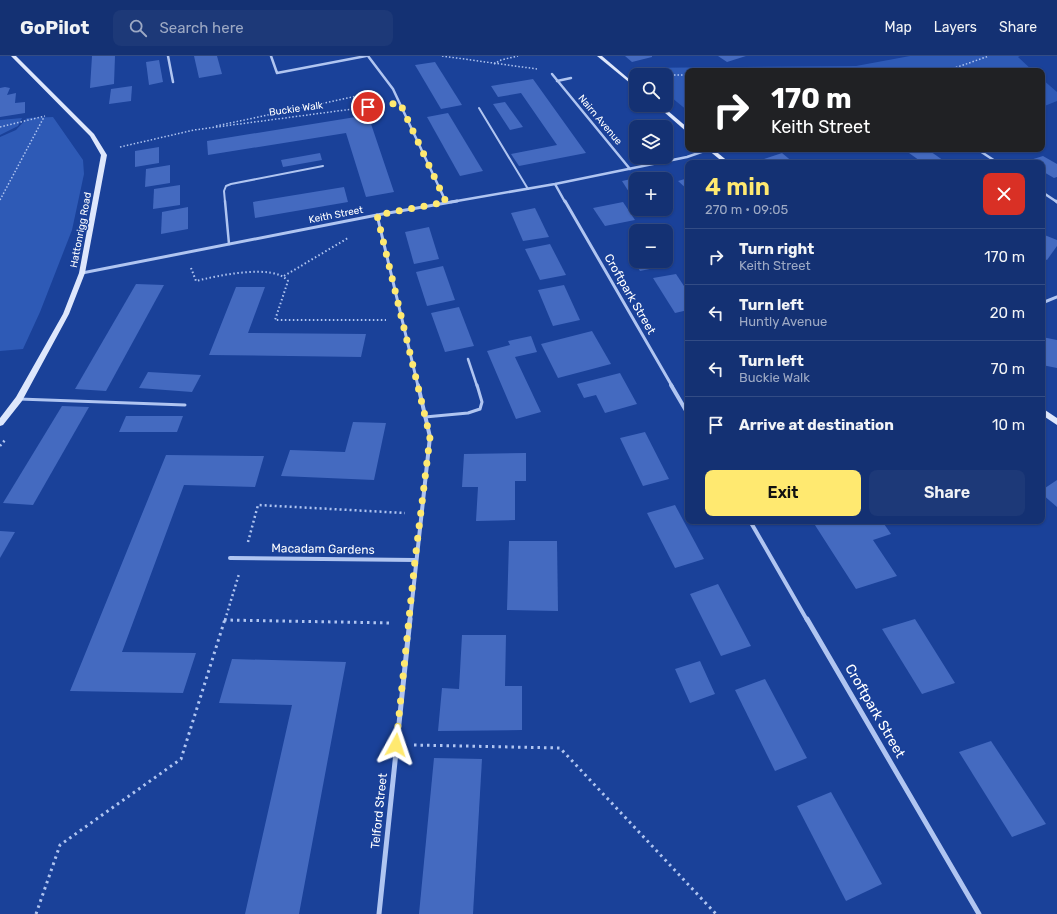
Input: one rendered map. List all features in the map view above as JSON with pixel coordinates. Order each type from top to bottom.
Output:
[{"type":"street","points":[[13,56],[92,135],[102,151]]},
{"type":"street","points":[[168,56],[173,82]]},
{"type":"street","points":[[271,56],[277,73],[367,56],[393,89],[446,202]]},
{"type":"street","points":[[599,56],[629,81]]},
{"type":"street","name":"Nairn Avenue","points":[[552,74],[630,169]]},
{"type":"street","points":[[557,81],[571,78]]},
{"type":"street","points":[[666,112],[685,128]]},
{"type":"street","name":"Hattonrigg Road","points":[[0,423],[19,399],[66,314],[82,273],[104,155],[102,151]]},
{"type":"street","name":"Keith Street","points":[[82,273],[446,202],[555,184],[688,157],[702,152]]},
{"type":"street","points":[[714,152],[723,160]]},
{"type":"street","points":[[982,152],[994,160]]},
{"type":"street","name":"Croftpark Street","points":[[555,184],[685,409]]},
{"type":"street","points":[[1045,194],[1057,202]]},
{"type":"street","name":"Telford Street","points":[[377,215],[430,437],[415,560],[379,914]]},
{"type":"street","points":[[1045,302],[1057,297]]},
{"type":"street","points":[[1045,413],[1057,422]]},
{"type":"street","name":"Croftpark Street","points":[[752,524],[979,914]]},
{"type":"street","name":"Macadam Gardens","points":[[230,558],[415,560]]},
{"type":"lane","points":[[479,108],[528,189]]},
{"type":"lane","points":[[229,244],[224,191],[226,186],[323,166]]},
{"type":"lane","points":[[426,417],[468,413],[480,409],[482,402],[468,359]]},
{"type":"lane","points":[[19,399],[185,405]]},
{"type":"path","points":[[442,56],[544,70]]},
{"type":"path","points":[[493,64],[501,60],[518,56]]},
{"type":"path","points":[[955,68],[989,56]]},
{"type":"path","points":[[621,75],[685,75]]},
{"type":"path","name":"Buckie Walk","points":[[102,151],[194,130],[393,89]]},
{"type":"path","name":"Buckie Walk","points":[[194,130],[400,103]]},
{"type":"path","points":[[0,127],[44,117],[66,108]]},
{"type":"path","points":[[0,200],[44,117]]},
{"type":"path","points":[[284,276],[359,232],[379,225]]},
{"type":"path","points":[[185,252],[196,280],[216,276],[264,271],[284,276],[288,281],[275,320],[402,320]]},
{"type":"path","points":[[36,914],[60,845],[181,759],[244,558],[258,505],[421,514]]},
{"type":"path","points":[[224,620],[409,624]]},
{"type":"path","points":[[396,745],[560,748],[716,914]]},
{"type":"shaded area","points":[[910,56],[1020,56],[1018,57],[1030,68],[685,68],[685,109],[673,99],[673,68],[634,68],[856,66]]},
{"type":"shaded area","points":[[1045,82],[1057,92],[1057,101],[1045,106]]},
{"type":"shaded area","points":[[53,117],[83,160],[84,174],[72,230],[40,312],[23,349],[0,351],[0,137],[16,130],[27,118]]},
{"type":"shaded area","points":[[22,118],[18,126],[0,135],[0,120]]},
{"type":"building","points":[[92,56],[115,56],[114,84],[90,88]]},
{"type":"building","points":[[194,56],[217,56],[222,74],[199,78]]},
{"type":"building","points":[[625,56],[652,56],[652,57],[632,62]]},
{"type":"building","points":[[718,56],[746,56],[727,62]]},
{"type":"building","points":[[159,60],[163,82],[149,85],[146,62]]},
{"type":"building","points":[[435,62],[462,105],[441,109],[415,65]]},
{"type":"building","points":[[533,79],[586,153],[519,166],[511,154],[557,145],[521,93],[498,97],[491,86]]},
{"type":"building","points":[[132,86],[131,101],[109,104],[111,89]]},
{"type":"building","points":[[0,88],[10,88],[7,95],[16,93],[15,103],[25,102],[25,113],[0,117]]},
{"type":"building","points":[[505,102],[523,127],[510,130],[493,104]]},
{"type":"building","points":[[448,113],[483,171],[460,176],[427,117]]},
{"type":"building","points":[[368,115],[394,192],[366,197],[346,133],[208,155],[207,141]]},
{"type":"building","points":[[159,147],[159,163],[135,167],[135,151]]},
{"type":"building","points":[[931,152],[943,160],[919,160],[909,153]]},
{"type":"building","points":[[320,153],[322,160],[283,167],[281,160]]},
{"type":"building","points":[[782,153],[790,160],[766,160],[764,159]]},
{"type":"building","points":[[1043,156],[1057,164],[1057,177],[1054,178],[1045,173],[1045,160],[1030,160]]},
{"type":"building","points":[[170,165],[170,183],[145,187],[146,169]]},
{"type":"building","points":[[685,179],[685,187],[678,181]]},
{"type":"building","points":[[629,180],[629,192],[622,181]]},
{"type":"building","points":[[180,185],[180,205],[153,209],[154,189]]},
{"type":"building","points":[[344,187],[348,202],[255,218],[253,202]]},
{"type":"building","points":[[623,202],[629,211],[629,216],[632,216],[635,220],[605,226],[593,208]]},
{"type":"building","points":[[188,207],[188,229],[161,234],[162,212]]},
{"type":"building","points":[[535,208],[549,237],[523,241],[511,213]]},
{"type":"building","points":[[429,227],[439,259],[414,264],[405,232]]},
{"type":"building","points":[[1045,235],[1057,240],[1057,246],[1047,260],[1045,259]]},
{"type":"building","points":[[550,244],[566,275],[540,280],[525,249]]},
{"type":"building","points":[[443,266],[455,300],[427,306],[416,272]]},
{"type":"building","points":[[638,268],[654,268],[640,271]]},
{"type":"building","points":[[676,274],[685,288],[685,311],[675,313],[653,278]]},
{"type":"building","points":[[136,284],[164,285],[106,391],[75,389]]},
{"type":"building","points":[[564,285],[580,320],[553,326],[538,290]]},
{"type":"building","points":[[236,287],[265,287],[248,333],[366,334],[361,357],[209,355]]},
{"type":"building","points":[[459,307],[474,346],[445,352],[431,313]]},
{"type":"building","points":[[592,331],[611,364],[558,378],[541,344]]},
{"type":"building","points":[[531,336],[537,352],[515,357],[541,412],[516,419],[487,351],[510,345],[508,341]]},
{"type":"building","points":[[1045,338],[1057,340],[1057,368],[1045,366]]},
{"type":"building","points":[[148,372],[201,375],[192,392],[139,388]]},
{"type":"building","points":[[620,373],[637,404],[605,413],[596,395],[584,398],[577,384]]},
{"type":"building","points":[[62,406],[89,407],[33,505],[3,503]]},
{"type":"building","points":[[126,416],[183,416],[177,432],[119,432]]},
{"type":"building","points":[[353,422],[386,423],[374,480],[281,476],[290,450],[345,452]]},
{"type":"building","points":[[645,432],[669,479],[643,486],[620,438]]},
{"type":"building","points":[[526,453],[526,481],[515,481],[515,520],[476,521],[478,487],[462,487],[464,454]]},
{"type":"building","points":[[166,455],[264,456],[255,487],[184,485],[122,652],[196,653],[183,693],[70,691]]},
{"type":"building","points":[[1057,480],[1057,507],[1045,497],[1045,488]]},
{"type":"building","points":[[675,505],[704,559],[675,568],[647,513]]},
{"type":"building","points":[[814,524],[884,524],[891,534],[873,540],[897,576],[856,589]]},
{"type":"building","points":[[0,531],[15,532],[0,558]]},
{"type":"building","points":[[509,541],[557,541],[558,611],[507,610]]},
{"type":"building","points":[[718,584],[751,646],[721,656],[690,594]]},
{"type":"building","points":[[915,619],[955,683],[922,694],[882,629]]},
{"type":"building","points":[[462,635],[506,635],[505,686],[522,686],[522,730],[438,731],[442,688],[459,689]]},
{"type":"building","points":[[232,659],[346,662],[299,914],[245,914],[292,705],[219,703]]},
{"type":"building","points":[[700,661],[715,694],[690,703],[675,669]]},
{"type":"building","points":[[765,679],[807,758],[775,771],[735,690]]},
{"type":"building","points":[[991,741],[1046,824],[1012,837],[959,752]]},
{"type":"building","points":[[434,758],[482,759],[473,914],[419,914]]},
{"type":"building","points":[[831,792],[882,884],[846,901],[797,806]]},
{"type":"route","points":[[368,107],[400,103],[446,202],[377,215],[430,437],[415,560],[396,745]]}]
